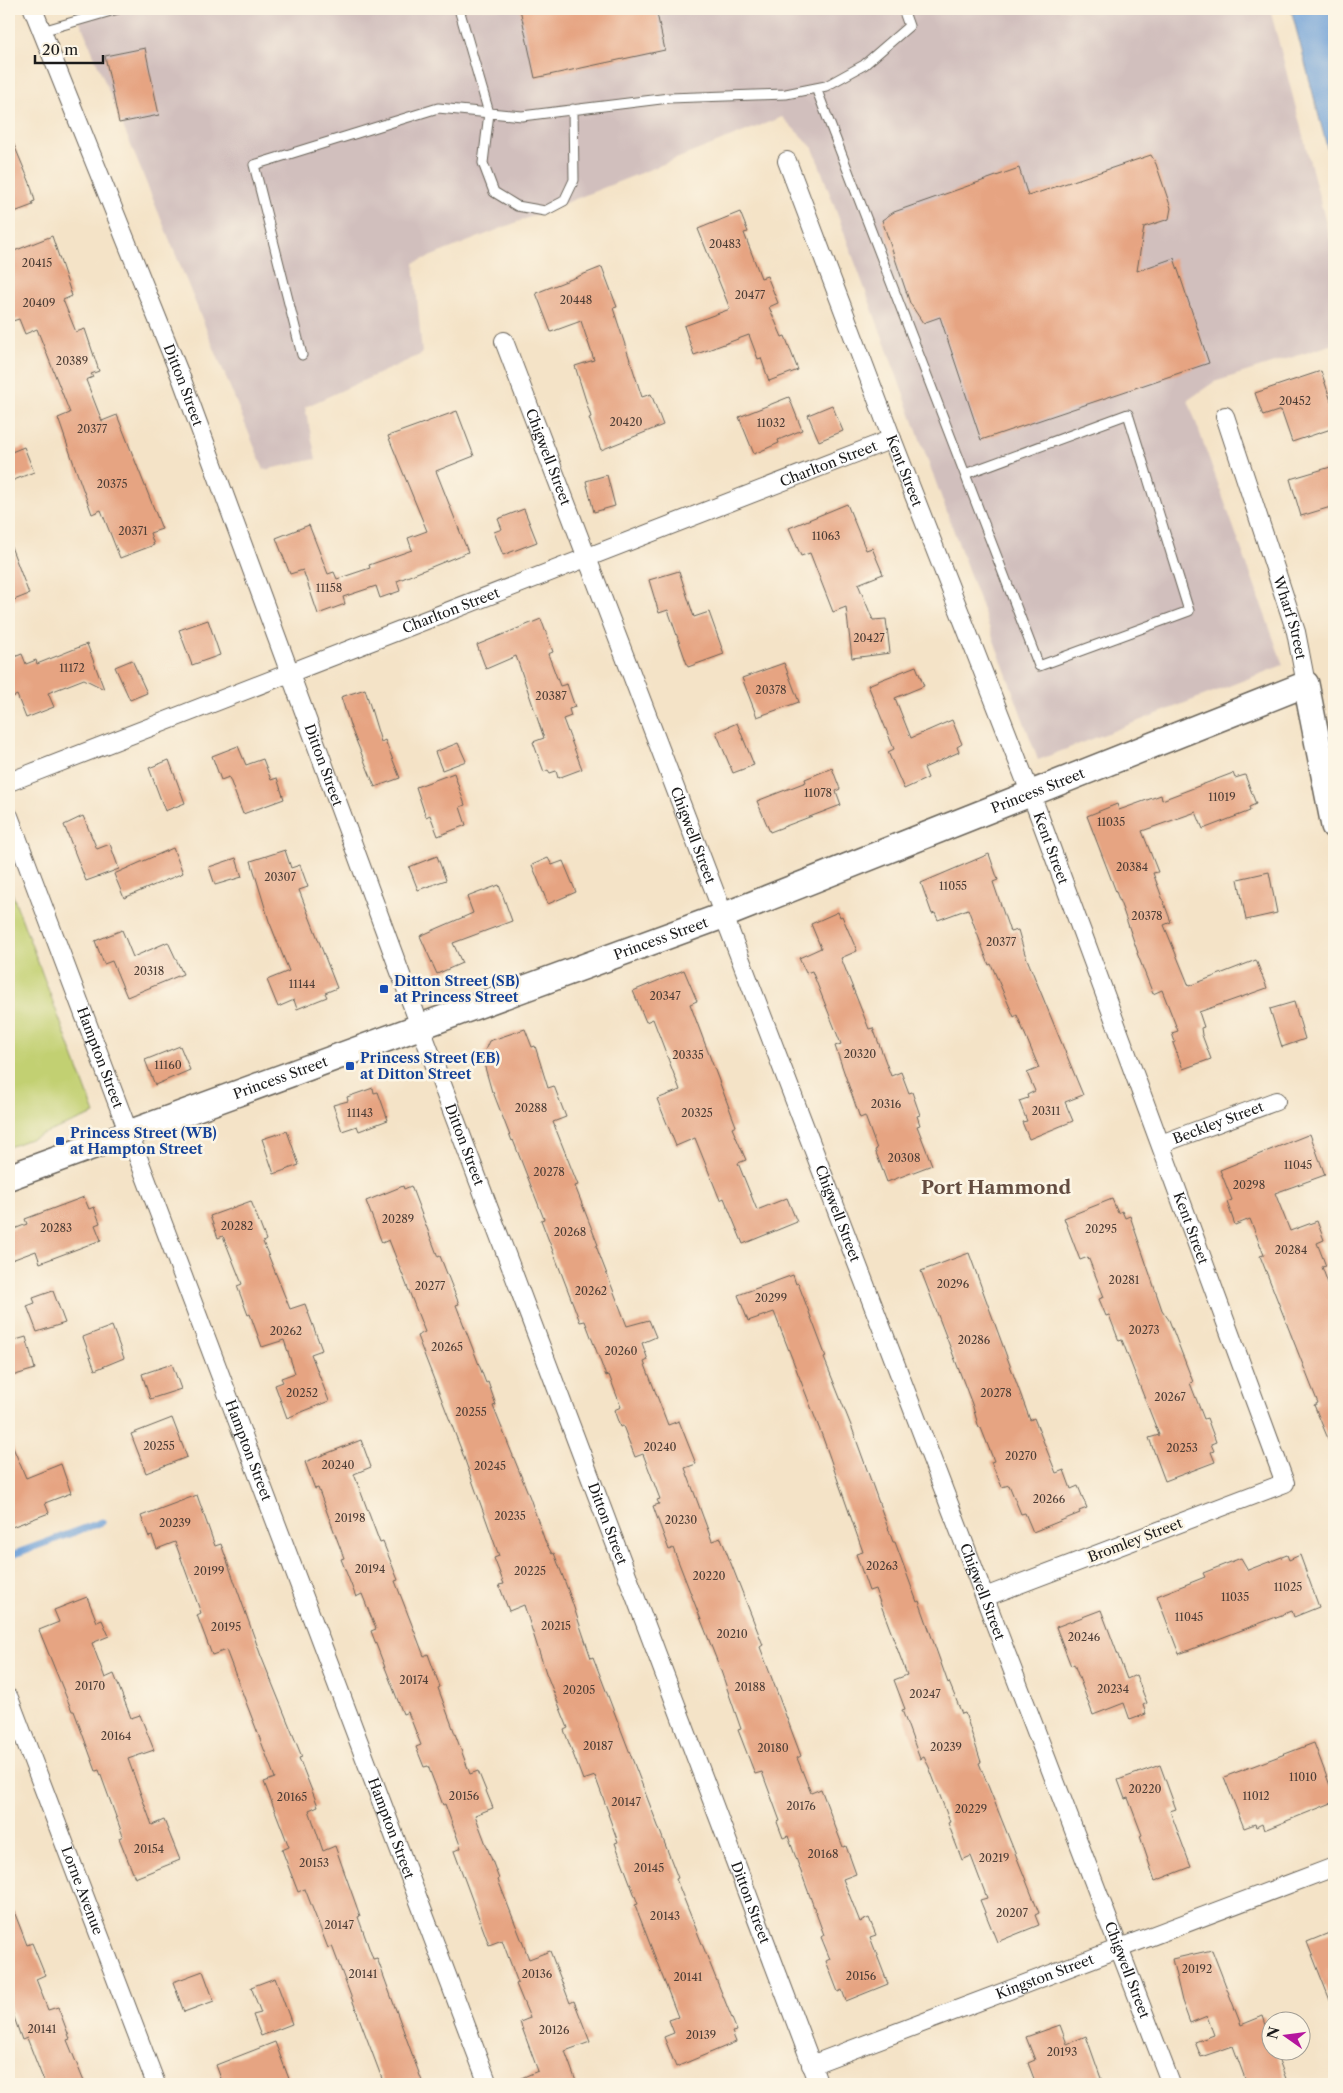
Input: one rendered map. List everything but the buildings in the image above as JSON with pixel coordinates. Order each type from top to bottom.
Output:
[{"type":"street","name":"Ditton Street","points":[[33,9],[182,380],[419,1025],[819,2084]]},
{"type":"street","name":"Kent Street","points":[[787,161],[892,439],[1030,794],[1285,1483]]},
{"type":"street","name":"Chigwell Street","points":[[504,341],[725,914],[1171,2084]]},
{"type":"street","name":"Wharf Street","points":[[1225,416],[1296,632],[1334,826]]},
{"type":"street","name":"Charlton Street","points":[[9,782],[892,439]]},
{"type":"street","name":"Princess Street","points":[[9,1177],[725,914],[1306,684]]},
{"type":"street","name":"Hampton Street","points":[[9,816],[488,2084]]},
{"type":"street","name":"Beckley Street","points":[[1161,1144],[1276,1101]]},
{"type":"street","name":"Bromley Street","points":[[985,1597],[1285,1483]]},
{"type":"street","name":"Lorne Avenue","points":[[9,1698],[156,2084]]},
{"type":"street","name":"Kingston Street","points":[[811,2065],[1334,1867]]},
{"type":"lane","points":[[42,31],[118,9]]},
{"type":"lane","points":[[459,9],[489,113],[483,163],[494,192],[517,206],[545,211],[564,201],[574,180],[574,109]]},
{"type":"lane","points":[[302,355],[254,165],[438,108],[522,116],[669,98],[786,94],[826,86],[864,65],[909,26],[903,9]]},
{"type":"lane","points":[[816,88],[1039,666],[1189,611],[1128,414],[965,474]]},
{"type":"shaded area","points":[[75,9],[1270,9],[1334,254],[1334,344],[1214,382],[1188,400],[1283,665],[1038,760],[813,148],[782,117],[414,263],[422,354],[305,407],[316,459],[264,470]]},
{"type":"green space","points":[[9,885],[95,1114],[9,1147]]},
{"type":"water","points":[[1291,9],[1334,9],[1334,174]]},
{"type":"waterway","points":[[9,1556],[102,1522]]},
{"type":"place","name":"Ditton Street (SB) at Princess Street","points":[[384,989]]},
{"type":"place","name":"Princess Street (EB) at Ditton Street","points":[[350,1066]]},
{"type":"place","name":"Princess Street (WB) at Hampton Street","points":[[60,1141]]},
{"type":"district","name":"Port Hammond","points":[[996,1187]]}]
